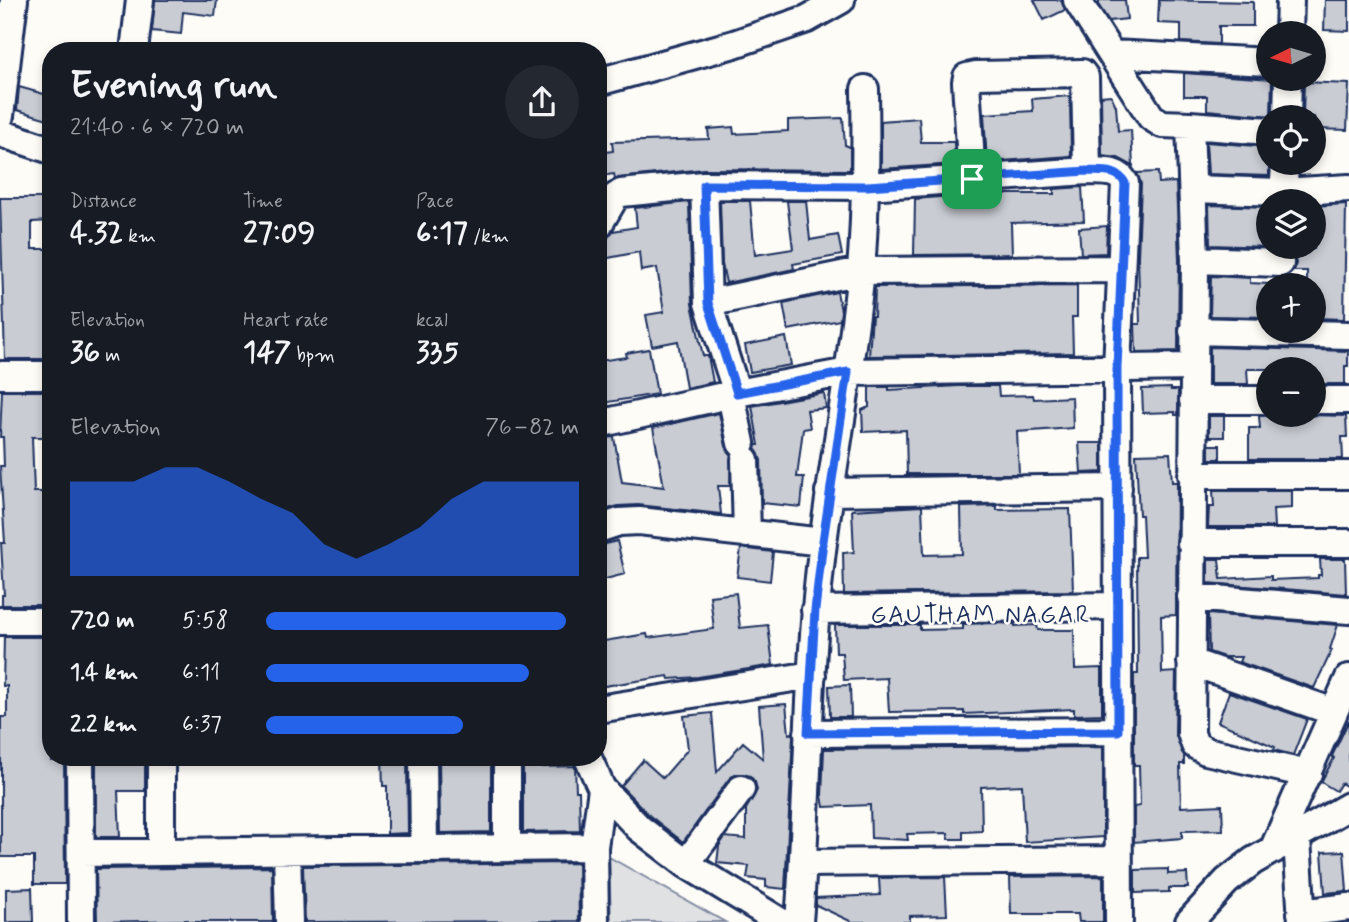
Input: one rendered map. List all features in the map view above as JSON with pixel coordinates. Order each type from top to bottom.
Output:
[{"type":"street","points":[[0,116],[14,0]]},
{"type":"street","points":[[135,42],[140,0]]},
{"type":"street","points":[[607,79],[734,44],[807,19],[841,0]]},
{"type":"street","points":[[1077,0],[1151,117],[1162,124],[1256,130]]},
{"type":"street","points":[[1289,21],[1290,0]]},
{"type":"street","points":[[1112,54],[1256,61]]},
{"type":"street","points":[[972,179],[966,82],[967,77],[976,75],[1082,72],[1085,77],[1087,171]]},
{"type":"street","points":[[799,922],[815,610],[861,271],[867,186],[865,89]]},
{"type":"street","points":[[1190,125],[1195,260],[1191,733],[1195,745],[1206,751],[1307,774]]},
{"type":"street","points":[[0,132],[42,147]]},
{"type":"street","points":[[607,211],[615,197],[621,193],[704,185],[867,186],[1087,171],[1121,176],[1125,183],[1117,368],[1119,922]]},
{"type":"street","points":[[704,185],[708,303],[734,394],[743,452],[747,534]]},
{"type":"street","points":[[1326,191],[1349,188]]},
{"type":"street","points":[[1193,189],[1256,195]]},
{"type":"street","points":[[1195,260],[1280,265]]},
{"type":"street","points":[[708,303],[861,271],[1120,269]]},
{"type":"street","points":[[1193,331],[1256,332]]},
{"type":"street","points":[[1326,334],[1349,335]]},
{"type":"street","points":[[607,422],[848,372],[1194,367]]},
{"type":"street","points":[[0,375],[42,375]]},
{"type":"street","points":[[1193,400],[1256,400]]},
{"type":"street","points":[[1326,400],[1349,400]]},
{"type":"street","points":[[1192,475],[1349,476],[1349,468]]},
{"type":"street","points":[[829,492],[1118,488]]},
{"type":"street","points":[[607,526],[639,521],[823,541]]},
{"type":"street","points":[[1191,543],[1349,544]]},
{"type":"street","points":[[1191,597],[1349,610]]},
{"type":"street","points":[[815,610],[1118,606]]},
{"type":"street","points":[[0,621],[42,621]]},
{"type":"street","points":[[1191,662],[1334,712]]},
{"type":"street","points":[[607,708],[812,675]]},
{"type":"street","points":[[1273,850],[1349,678]]},
{"type":"street","points":[[808,733],[1118,731]]},
{"type":"street","points":[[80,766],[81,922]]},
{"type":"street","points":[[161,766],[161,852]]},
{"type":"street","points":[[424,766],[424,849]]},
{"type":"street","points":[[507,766],[507,848]]},
{"type":"street","points":[[592,766],[602,789],[639,828],[686,864],[781,922]]},
{"type":"street","points":[[595,922],[594,847],[602,789]]},
{"type":"street","points":[[686,864],[741,789]]},
{"type":"street","points":[[1189,922],[1227,881],[1253,861],[1349,806]]},
{"type":"street","points":[[1297,838],[1301,918],[1349,907]]},
{"type":"street","points":[[81,853],[594,847]]},
{"type":"street","points":[[287,851],[289,922]]},
{"type":"street","points":[[803,863],[1117,860]]},
{"type":"shaded area","points":[[609,857],[725,922],[611,922]]},
{"type":"building","points":[[155,0],[217,0],[215,16],[183,12],[181,34],[152,31]]},
{"type":"building","points":[[1034,0],[1061,0],[1065,10],[1044,20]]},
{"type":"building","points":[[1099,0],[1125,0],[1127,19],[1109,21],[1099,6]]},
{"type":"building","points":[[1159,0],[1253,2],[1253,26],[1219,26],[1219,44],[1181,42],[1181,24],[1158,23]]},
{"type":"building","points":[[1325,0],[1349,0],[1349,31],[1326,30]]},
{"type":"building","points":[[1184,73],[1256,78],[1256,91],[1272,91],[1271,105],[1256,105],[1256,115],[1207,110],[1207,96],[1184,96]]},
{"type":"building","points":[[1326,83],[1349,84],[1347,130],[1326,129],[1326,105],[1303,105],[1304,91],[1326,91]]},
{"type":"building","points":[[19,87],[42,93],[42,117],[17,110]]},
{"type":"building","points":[[1111,95],[1116,106],[1118,131],[1131,130],[1133,166],[1118,158],[1102,156],[1101,96]]},
{"type":"building","points":[[1070,96],[1071,156],[987,162],[984,114],[1033,111],[1032,99]]},
{"type":"building","points":[[843,118],[845,145],[850,147],[850,170],[704,169],[618,178],[615,178],[614,174],[607,175],[607,152],[613,151],[612,142],[709,139],[708,129],[733,127],[734,134],[788,131],[788,120]]},
{"type":"building","points":[[919,118],[921,142],[954,142],[955,164],[881,169],[881,121]]},
{"type":"building","points":[[1206,142],[1256,146],[1256,175],[1269,176],[1208,174]]},
{"type":"building","points":[[1158,172],[1159,183],[1176,182],[1178,351],[1136,352],[1135,324],[1140,324],[1138,257],[1141,184],[1137,173]]},
{"type":"building","points":[[1082,187],[1084,221],[1011,223],[1012,254],[914,255],[915,199],[976,194],[1054,194],[1054,189]]},
{"type":"building","points":[[0,198],[42,198],[42,221],[32,222],[32,249],[42,249],[42,359],[5,359]]},
{"type":"building","points":[[720,201],[750,201],[755,255],[793,249],[787,201],[806,201],[810,240],[838,235],[842,255],[793,264],[794,269],[726,283],[722,264]]},
{"type":"building","points":[[689,202],[692,304],[703,356],[708,356],[713,382],[686,388],[678,341],[652,346],[646,315],[664,312],[657,268],[641,271],[639,252],[607,258],[607,238],[613,231],[637,227],[635,208]]},
{"type":"building","points":[[1346,204],[1344,319],[1326,318],[1326,273],[1294,271],[1295,259],[1326,259],[1326,205]]},
{"type":"building","points":[[1209,205],[1256,207],[1256,247],[1210,245]]},
{"type":"building","points":[[1107,226],[1106,253],[1081,254],[1079,228]]},
{"type":"building","points":[[1211,276],[1250,278],[1250,283],[1256,283],[1256,317],[1210,316]]},
{"type":"building","points":[[1077,285],[1077,317],[1072,317],[1073,353],[869,356],[875,287]]},
{"type":"building","points":[[837,292],[840,320],[788,330],[783,303]]},
{"type":"building","points":[[786,337],[791,365],[750,372],[745,345]]},
{"type":"building","points":[[1210,347],[1348,351],[1345,384],[1326,384],[1326,357],[1256,357],[1256,369],[1247,369],[1248,384],[1210,384]]},
{"type":"building","points":[[649,349],[657,394],[608,402],[607,406],[607,360],[627,357],[626,353]]},
{"type":"building","points":[[998,386],[999,396],[1033,395],[1034,399],[1072,397],[1073,428],[1017,432],[1019,474],[907,474],[906,430],[863,432],[862,410],[869,407],[869,387],[889,387],[889,390]]},
{"type":"building","points":[[1142,389],[1178,390],[1178,415],[1175,415],[1175,412],[1143,413]]},
{"type":"building","points":[[2,391],[42,391],[42,437],[32,437],[34,492],[42,492],[42,605],[2,605],[4,595],[1,543],[5,543],[0,466],[4,466],[3,437],[0,437]]},
{"type":"building","points":[[824,393],[826,408],[807,410],[810,428],[803,429],[797,477],[804,477],[801,507],[762,503],[761,460],[755,449],[756,445],[759,445],[752,406]]},
{"type":"building","points":[[719,413],[726,446],[731,454],[730,486],[718,486],[721,514],[638,505],[607,509],[607,438],[614,437],[622,482],[664,487],[653,428]]},
{"type":"building","points":[[1326,415],[1346,416],[1347,437],[1342,437],[1343,459],[1249,459],[1249,428],[1326,427]]},
{"type":"building","points":[[1209,416],[1224,416],[1224,437],[1209,437]]},
{"type":"building","points":[[1079,443],[1102,443],[1102,472],[1081,473]]},
{"type":"building","points":[[1209,445],[1220,445],[1220,459],[1209,459]]},
{"type":"building","points":[[1170,453],[1172,482],[1177,482],[1176,615],[1161,616],[1162,673],[1176,672],[1175,733],[1184,754],[1184,764],[1180,764],[1181,807],[1222,805],[1223,830],[1182,831],[1182,838],[1134,842],[1134,807],[1140,806],[1139,765],[1134,765],[1134,674],[1138,674],[1137,557],[1144,557],[1136,454]]},
{"type":"building","points":[[1213,491],[1292,491],[1292,508],[1273,509],[1274,527],[1208,527],[1209,507],[1214,507]]},
{"type":"building","points":[[922,506],[924,555],[962,554],[961,507],[997,506],[997,510],[1070,509],[1073,591],[844,594],[843,553],[854,552],[852,510]]},
{"type":"building","points":[[617,541],[625,574],[607,579],[607,544]]},
{"type":"building","points":[[741,548],[773,552],[770,581],[737,577]]},
{"type":"building","points":[[1208,559],[1219,559],[1221,579],[1271,576],[1271,580],[1318,578],[1318,575],[1321,575],[1320,559],[1345,559],[1346,594],[1208,583]]},
{"type":"building","points":[[736,593],[740,628],[768,625],[773,665],[698,677],[669,679],[668,676],[607,686],[607,641],[647,634],[648,638],[714,629],[710,596]]},
{"type":"building","points":[[1208,614],[1338,625],[1330,649],[1332,650],[1314,688],[1239,662],[1241,657],[1224,657],[1209,652]]},
{"type":"building","points":[[963,624],[1037,625],[1038,630],[1074,630],[1075,669],[1102,668],[1102,714],[1074,715],[1074,709],[964,714],[964,711],[889,712],[887,678],[844,680],[842,653],[836,653],[835,625],[920,625],[920,630],[963,629]]},
{"type":"building","points":[[4,637],[42,637],[42,766],[64,766],[65,884],[34,884],[34,857],[1,857],[1,717],[7,717],[7,686],[3,686]]},
{"type":"building","points":[[850,685],[851,717],[830,717],[829,686]]},
{"type":"building","points":[[1229,692],[1307,719],[1293,755],[1274,750],[1275,747],[1218,722]]},
{"type":"building","points":[[786,704],[789,734],[792,733],[793,736],[785,889],[766,887],[766,880],[747,878],[749,866],[717,863],[719,846],[725,837],[746,839],[746,809],[757,790],[750,776],[735,774],[729,779],[683,842],[650,816],[621,786],[643,760],[663,778],[688,749],[684,716],[712,713],[717,772],[743,742],[763,759],[759,706]]},
{"type":"building","points":[[1349,720],[1349,788],[1341,783],[1336,791],[1321,782]]},
{"type":"building","points":[[1103,747],[1103,837],[1025,842],[1022,785],[981,787],[982,831],[963,832],[963,839],[948,839],[948,833],[907,834],[908,840],[871,838],[870,805],[824,807],[824,749]]},
{"type":"building","points":[[96,766],[145,766],[145,791],[118,791],[120,837],[96,837]]},
{"type":"building","points":[[382,766],[407,766],[408,833],[387,834],[387,786],[383,786]]},
{"type":"building","points":[[439,766],[491,766],[491,832],[440,833]]},
{"type":"building","points":[[523,766],[575,766],[580,831],[523,832]]},
{"type":"building","points":[[1344,851],[1347,891],[1325,893],[1322,852]]},
{"type":"building","points":[[578,863],[579,921],[305,922],[303,866]]},
{"type":"building","points":[[272,867],[273,922],[97,922],[96,869]]},
{"type":"building","points":[[1168,869],[1168,874],[1187,873],[1188,888],[1169,888],[1169,892],[1135,893],[1135,870]]},
{"type":"building","points":[[1103,876],[1103,922],[1079,922],[1078,914],[1011,914],[1010,877]]},
{"type":"building","points":[[945,877],[947,915],[910,916],[910,922],[852,922],[816,905],[816,898],[880,895],[879,878]]},
{"type":"building","points":[[32,888],[33,922],[6,922],[6,889]]},
{"type":"district","name":"GAUTHAM NAGAR","points":[[981,614]]},
{"type":"route","points":[[1087,171],[1115,173],[1121,176],[1125,183],[1117,368],[1118,731],[808,733],[815,610],[829,492],[848,372],[737,393],[708,303],[704,185],[867,186],[972,179],[1087,171]]}]
